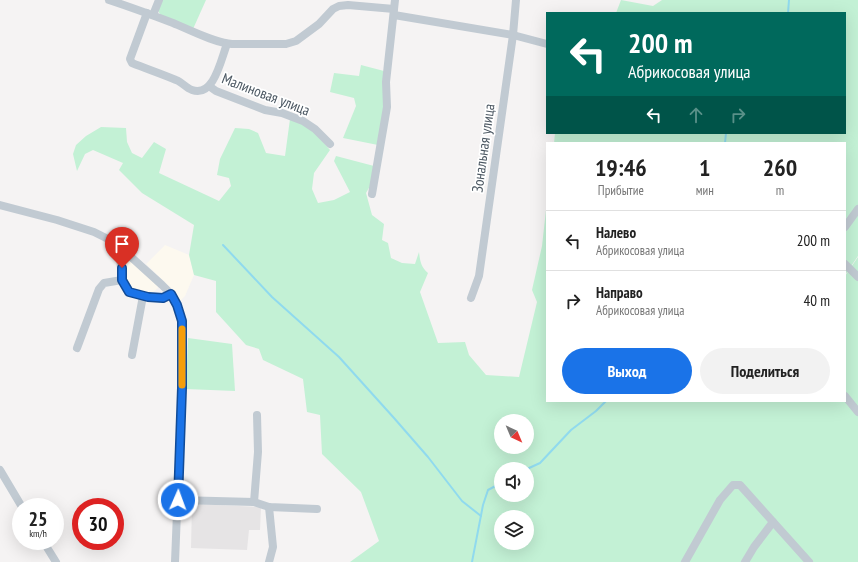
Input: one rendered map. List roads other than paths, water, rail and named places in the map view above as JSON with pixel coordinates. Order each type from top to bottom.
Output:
[{"type":"street","points":[[109,0],[150,14],[227,44],[286,44],[296,41],[319,24],[333,9],[339,6],[348,5],[394,12],[513,35],[546,44]]},
{"type":"street","name":"Малиновая улица","points":[[159,0],[150,14],[130,58],[132,63],[178,81],[190,90],[199,92],[209,86],[213,81],[227,44]]},
{"type":"street","points":[[372,194],[387,107],[386,82],[396,0]]},
{"type":"street","name":"Зональная улица","points":[[471,298],[479,276],[513,35],[516,0]]},
{"type":"street","name":"Малиновая улица","points":[[209,86],[216,91],[265,110],[282,113],[303,121],[316,129],[330,144]]},
{"type":"street","points":[[0,204],[57,220],[94,232],[106,238],[153,275],[171,294],[177,305],[182,321],[182,388],[175,562]]},
{"type":"street","points":[[846,226],[858,209]]},
{"type":"street","points":[[124,251],[120,256],[122,280],[129,292],[143,296],[163,298],[171,294]]},
{"type":"street","points":[[846,265],[858,277]]},
{"type":"street","points":[[77,348],[99,289],[104,283],[122,280]]},
{"type":"street","points":[[132,355],[143,296]]},
{"type":"street","points":[[846,397],[858,412]]},
{"type":"street","points":[[254,502],[258,452],[257,415]]},
{"type":"street","points":[[0,470],[17,498]]},
{"type":"street","points":[[685,562],[720,500],[733,485],[740,485],[809,562]]},
{"type":"street","points":[[178,500],[254,502],[269,507],[317,509]]},
{"type":"street","points":[[269,507],[273,547],[269,562]]},
{"type":"street","points":[[745,562],[754,547],[773,522]]},
{"type":"street","points":[[49,550],[56,562]]},
{"type":"waterway","points":[[788,12],[789,0]]},
{"type":"waterway","points":[[725,142],[726,134]]},
{"type":"waterway","points":[[223,245],[272,297],[339,357],[428,457],[462,501],[481,516]]},
{"type":"waterway","points":[[534,466],[540,463],[571,430],[596,411],[605,402]]},
{"type":"waterway","points":[[472,562],[483,505],[488,490],[494,487]]}]
